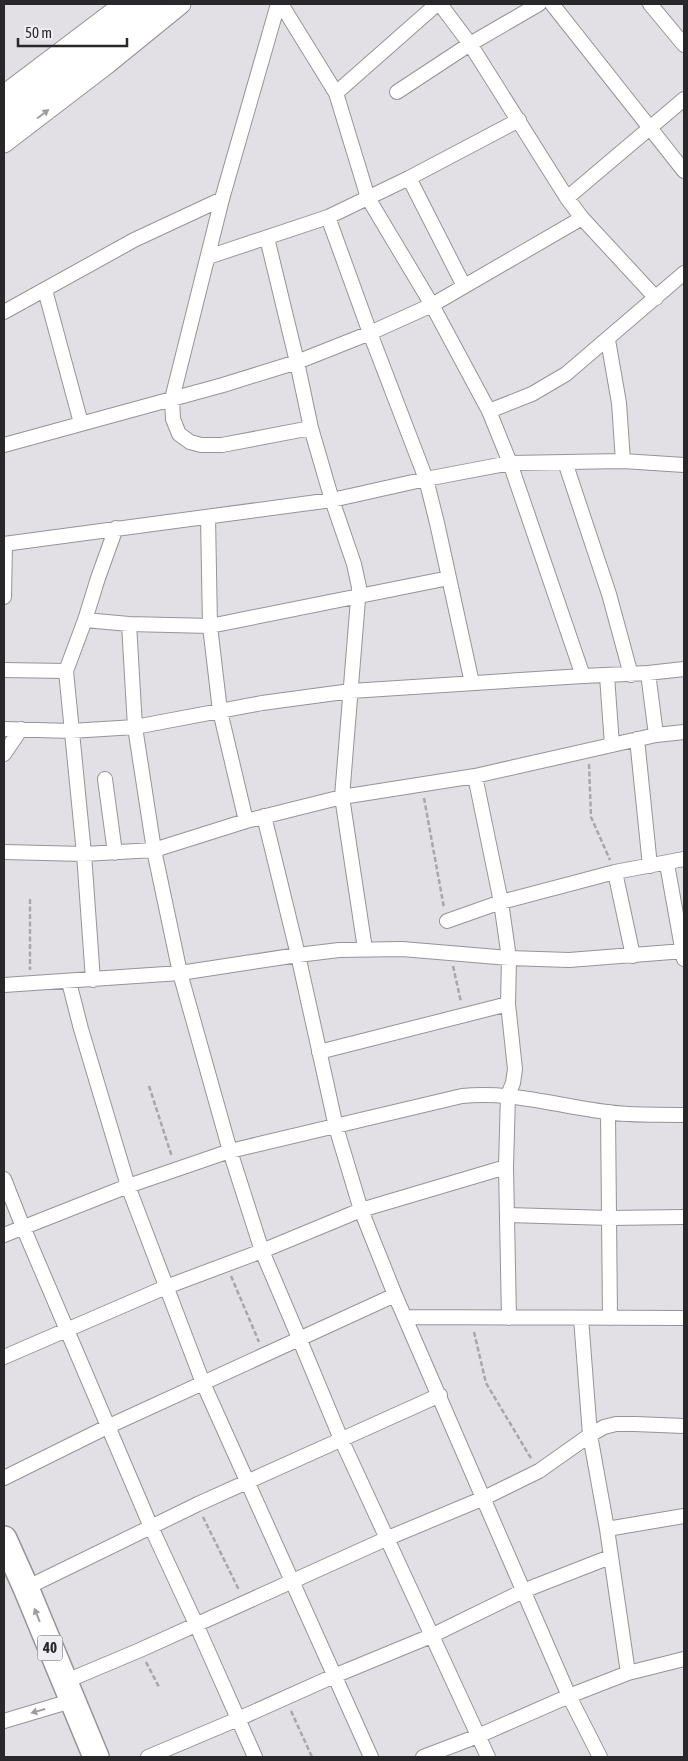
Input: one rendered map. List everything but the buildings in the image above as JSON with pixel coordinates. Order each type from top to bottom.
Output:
[{"type":"highway","points":[[4,118],[71,70],[152,4]]},
{"type":"highway","name":"40","points":[[4,1539],[96,1757]]},
{"type":"street","points":[[4,95],[124,4]]},
{"type":"street","points":[[4,143],[106,65],[181,4]]},
{"type":"street","points":[[280,4],[336,93],[368,198],[432,305],[488,410],[510,464],[583,676]]},
{"type":"street","points":[[280,4],[222,199],[172,399],[173,420],[179,434],[190,442],[201,445],[222,445],[311,428]]},
{"type":"street","points":[[336,93],[438,4],[470,44],[567,198],[582,218],[656,298]]},
{"type":"street","points":[[397,92],[470,44],[539,4]]},
{"type":"street","points":[[552,4],[684,171]]},
{"type":"street","points":[[650,4],[684,45]]},
{"type":"street","points":[[567,198],[684,99]]},
{"type":"street","points":[[208,257],[328,218],[519,120]]},
{"type":"street","points":[[409,178],[464,286]]},
{"type":"street","points":[[4,312],[134,240],[222,199]]},
{"type":"street","points":[[328,218],[426,479],[472,683]]},
{"type":"street","points":[[4,445],[172,399],[297,362],[370,333],[432,305],[582,218]]},
{"type":"street","points":[[268,238],[311,428],[358,582],[359,596],[352,691],[342,797],[365,949]]},
{"type":"street","points":[[488,410],[532,394],[566,374],[684,274]]},
{"type":"street","points":[[45,290],[81,423]]},
{"type":"street","points":[[608,340],[619,403],[623,461]]},
{"type":"street","points":[[4,597],[4,544],[332,500],[426,479],[510,464],[623,461],[684,465]]},
{"type":"street","points":[[565,462],[609,594],[631,675]]},
{"type":"street","points":[[208,517],[210,626],[220,711],[246,821]]},
{"type":"street","points":[[93,980],[84,854],[66,671],[86,620],[98,578],[116,528]]},
{"type":"street","points":[[86,620],[129,624],[210,626],[449,578]]},
{"type":"street","points":[[129,624],[135,727],[154,850],[180,973],[230,1151],[262,1251],[341,1439],[488,1757]]},
{"type":"street","points":[[4,729],[71,731],[135,727],[292,698],[352,691],[583,676],[631,675],[684,669]]},
{"type":"street","points":[[4,670],[66,671]]},
{"type":"street","points":[[648,673],[656,735]]},
{"type":"street","points":[[607,676],[612,745]]},
{"type":"street","points":[[4,754],[21,729]]},
{"type":"street","points":[[4,852],[84,854],[154,850],[246,821],[342,797],[475,776],[656,735],[684,732]]},
{"type":"street","points":[[637,739],[650,866]]},
{"type":"street","points":[[475,776],[501,902],[509,958],[508,1004],[515,1070],[513,1083],[508,1095],[506,1167],[509,1318]]},
{"type":"street","points":[[105,779],[115,852]]},
{"type":"street","points":[[264,816],[298,955],[336,1127],[361,1210],[395,1295],[569,1696],[600,1757]]},
{"type":"street","points":[[446,921],[501,902],[615,872],[667,864],[684,859]]},
{"type":"street","points":[[4,985],[180,973],[298,955],[365,949],[569,960],[683,954],[667,864]]},
{"type":"street","points":[[615,872],[633,956]]},
{"type":"street","points":[[69,982],[128,1186],[203,1383],[371,1757]]},
{"type":"street","points":[[319,1052],[508,1004]]},
{"type":"street","points":[[4,1235],[128,1186],[230,1151],[457,1097],[508,1095],[608,1113],[684,1115]]},
{"type":"street","points":[[608,1113],[610,1318]]},
{"type":"street","points":[[4,1357],[166,1287],[227,1265],[361,1210],[506,1167]]},
{"type":"street","points":[[4,1179],[107,1427],[255,1757]]},
{"type":"street","points":[[507,1215],[610,1218],[684,1217]]},
{"type":"street","points":[[4,1478],[107,1427],[395,1295]]},
{"type":"street","points":[[405,1317],[684,1318]]},
{"type":"street","points":[[581,1318],[590,1435],[607,1529],[628,1673]]},
{"type":"street","points":[[26,1588],[198,1504],[440,1395]]},
{"type":"street","points":[[4,1720],[68,1692],[140,1650],[196,1624],[388,1538],[484,1498],[539,1471],[604,1427],[616,1424],[684,1426]]},
{"type":"street","points":[[607,1529],[684,1516]]},
{"type":"street","points":[[148,1757],[431,1636],[523,1590],[610,1556]]},
{"type":"street","points":[[423,1757],[628,1673],[684,1659]]},
{"type":"path","points":[[588,750],[591,817],[615,872]]},
{"type":"path","points":[[421,785],[446,921]]},
{"type":"path","points":[[30,899],[30,984]]},
{"type":"path","points":[[149,1086],[176,1170]]},
{"type":"path","points":[[227,1265],[264,1354]]},
{"type":"path","points":[[471,1318],[486,1383],[539,1471]]},
{"type":"path","points":[[198,1504],[245,1603]]},
{"type":"path","points":[[140,1650],[159,1687]]},
{"type":"path","points":[[285,1698],[312,1757]]}]
